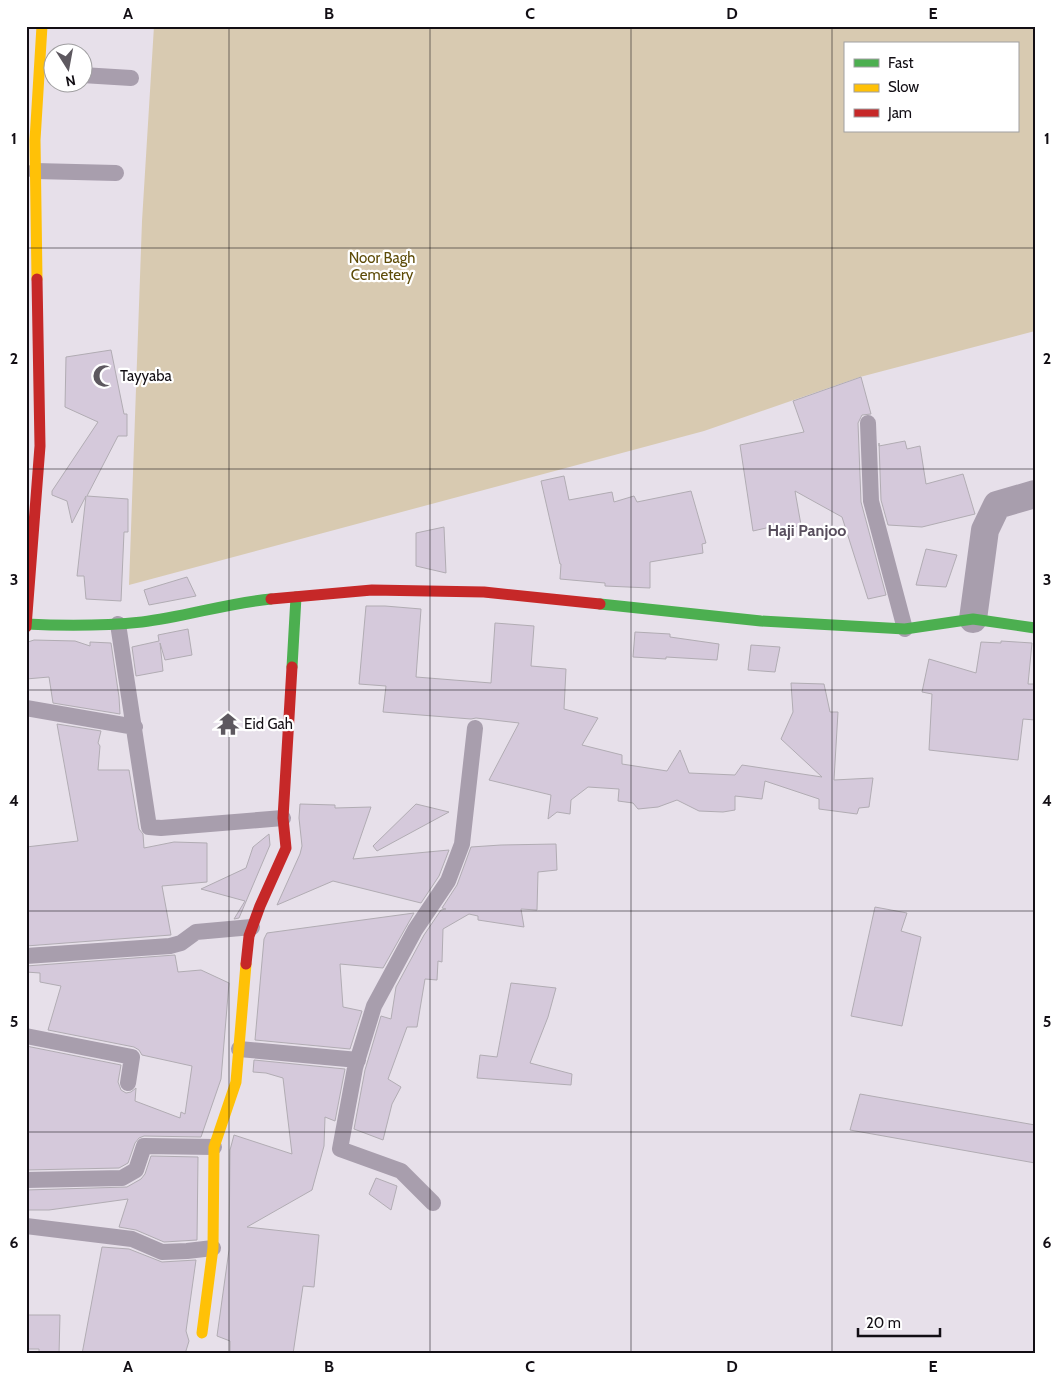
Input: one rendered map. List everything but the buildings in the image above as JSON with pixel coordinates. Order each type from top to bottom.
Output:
[{"type":"street","points":[[42,26],[43,42]]},
{"type":"street","points":[[42,89],[31,136],[35,171],[33,411],[40,446],[26,625],[69,626],[142,622],[251,601],[372,590],[484,592],[761,621],[905,629],[974,619],[1035,628]]},
{"type":"street","points":[[974,619],[985,530],[997,505],[1035,494]]},
{"type":"street","points":[[202,1333],[212,1248],[214,1147],[236,1082],[249,936],[286,848],[283,818],[296,597]]},
{"type":"lane","points":[[92,76],[131,78]]},
{"type":"lane","points":[[35,171],[116,173]]},
{"type":"lane","points":[[868,423],[872,501],[905,629]]},
{"type":"lane","points":[[118,624],[149,827],[160,828],[283,818]]},
{"type":"lane","points":[[26,708],[135,727]]},
{"type":"lane","points":[[433,1203],[401,1171],[340,1149],[358,1060],[374,1006],[415,930],[448,881],[462,844],[475,728]]},
{"type":"lane","points":[[26,956],[170,946],[181,943],[196,932],[252,927]]},
{"type":"lane","points":[[26,1036],[132,1057],[128,1083]]},
{"type":"lane","points":[[239,1049],[358,1060]]},
{"type":"lane","points":[[26,1180],[122,1178],[136,1170],[144,1146],[214,1147]]},
{"type":"lane","points":[[26,1226],[132,1239],[162,1252],[212,1248]]},
{"type":"green space","name":"Noor Bagh Cemetery","points":[[154,26],[1035,26],[1035,331],[860,377],[704,431],[129,585],[142,221]]},
{"type":"traffic: fast","points":[[292,667],[296,597]]},
{"type":"traffic: fast","points":[[26,624],[84,625],[142,622],[271,599]]},
{"type":"traffic: fast","points":[[600,604],[761,621],[905,629],[973,619],[1035,628]]},
{"type":"traffic: slow","points":[[37,279],[35,140],[42,26]]},
{"type":"traffic: slow","points":[[202,1333],[213,1248],[214,1147],[236,1082],[246,964]]},
{"type":"traffic: jam","points":[[26,627],[40,446],[37,279]]},
{"type":"traffic: jam","points":[[271,599],[372,590],[484,592],[600,604]]},
{"type":"traffic: jam","points":[[246,964],[249,936],[286,848],[283,818],[292,667]]},
{"type":"place","name":"Tayyaba","points":[[104,376]]},
{"type":"place","name":"Eid Gah","points":[[228,724]]},
{"type":"district","name":"Haji Panjoo","points":[[807,530]]}]
